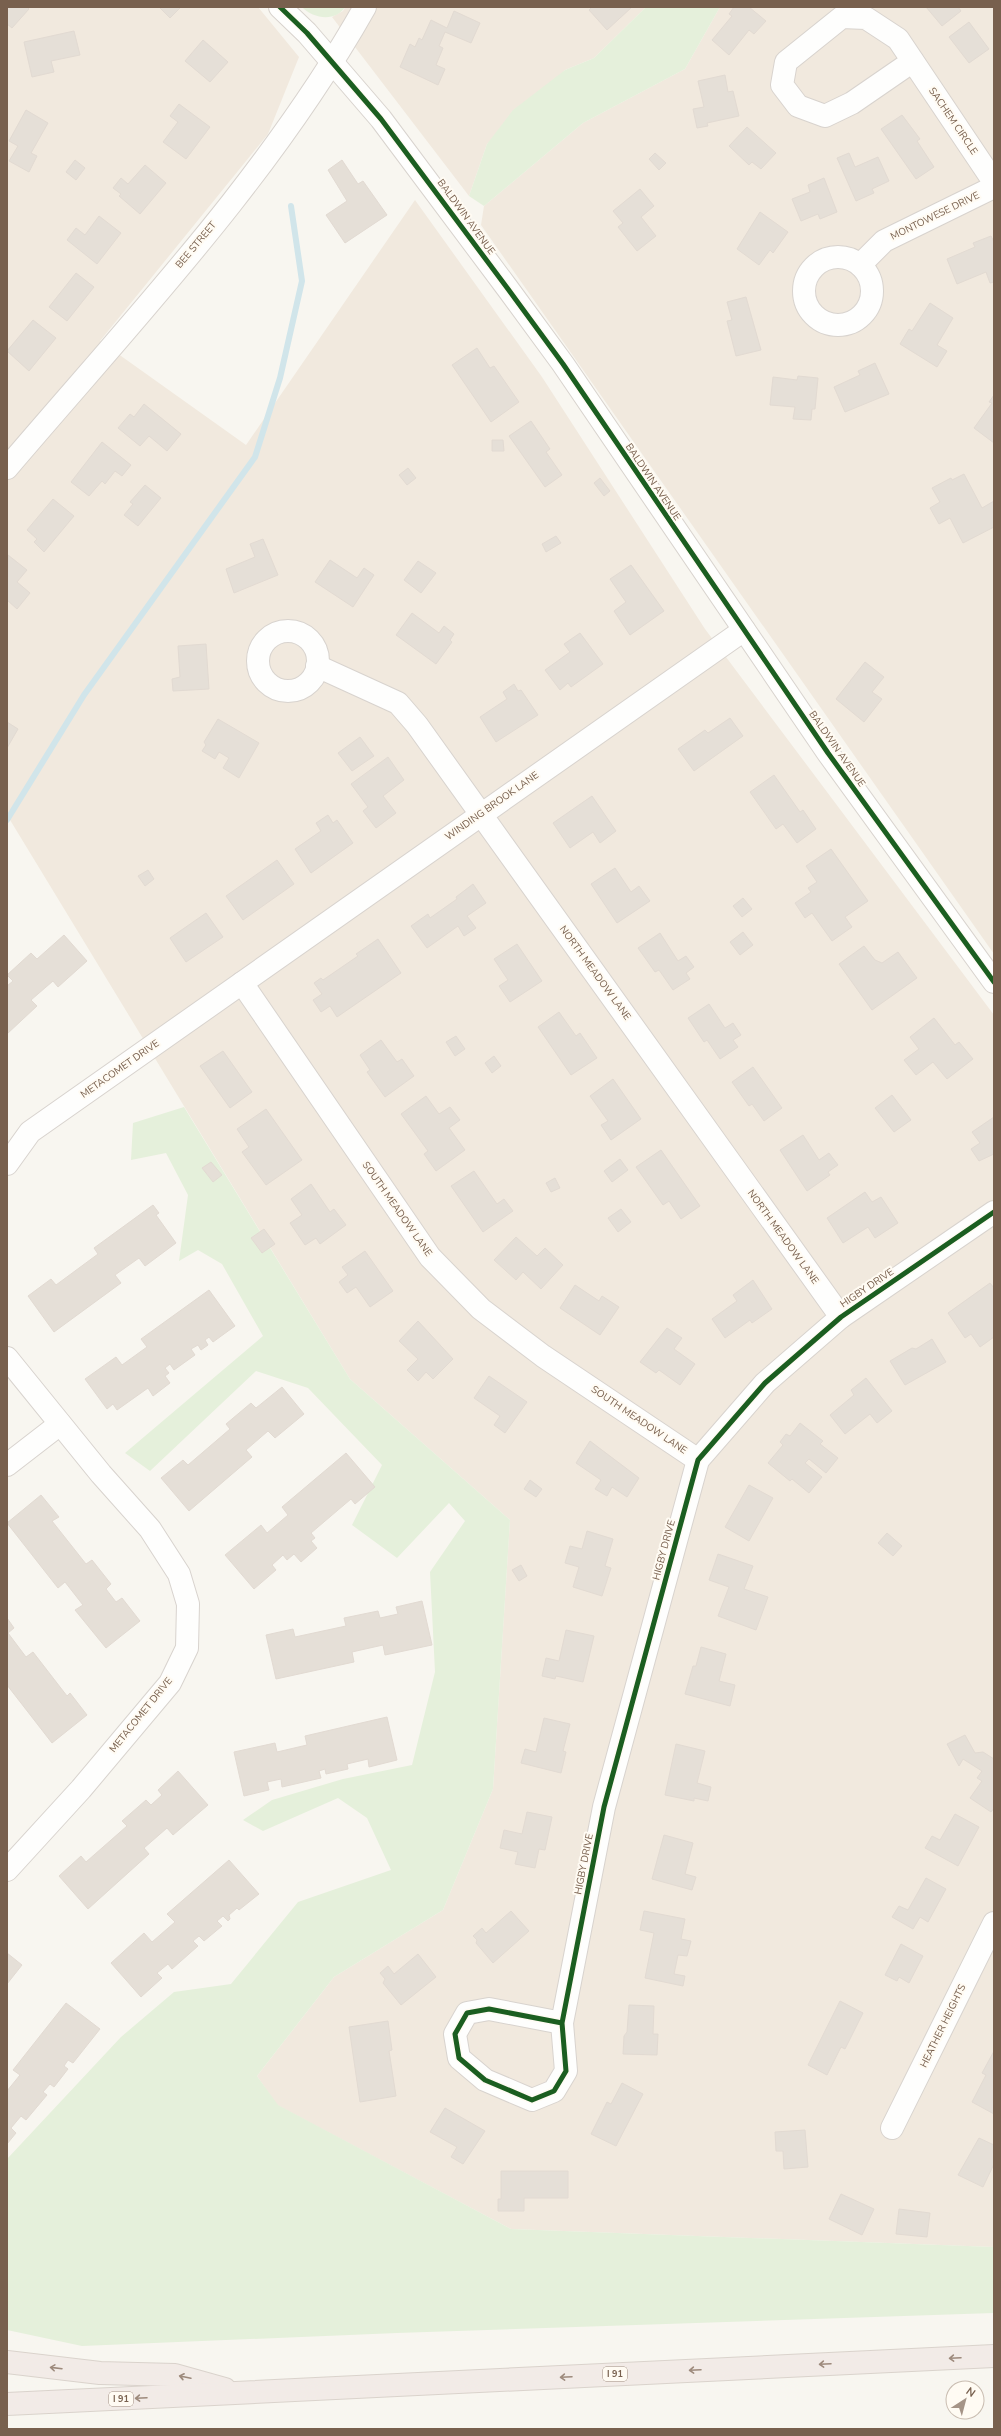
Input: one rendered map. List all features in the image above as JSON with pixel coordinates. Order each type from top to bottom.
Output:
[{"type":"highway","name":"I 91","points":[[7,2404],[994,2356]]},
{"type":"highway","points":[[7,2362],[92,2372],[175,2375],[207,2382],[236,2393]]},
{"type":"street","name":"BALDWIN AVENUE","points":[[280,7],[331,61],[409,154],[563,364],[873,816],[992,974]]},
{"type":"street","name":"BEE STREET","points":[[7,468],[232,202],[300,111],[365,7]]},
{"type":"street","name":"SACHEM CIRCLE","points":[[913,61],[852,103],[825,116],[798,106],[782,85],[786,62],[842,17],[866,18],[898,39],[913,61],[994,182]]},
{"type":"street","name":"MONTOWESE DRIVE","points":[[860,265],[884,241],[994,187]]},
{"type":"street","name":"WINDING BROOK LANE","points":[[242,983],[744,630]]},
{"type":"street","name":"NORTH MEADOW LANE","points":[[317,666],[398,703],[417,725],[841,1317]]},
{"type":"street","name":"METACOMET DRIVE","points":[[7,1164],[30,1132],[242,983]]},
{"type":"street","name":"SOUTH MEADOW LANE","points":[[242,983],[430,1257],[481,1309],[543,1356],[698,1460]]},
{"type":"street","name":"HIGBY DRIVE","points":[[562,2023],[489,2009],[467,2013],[455,2034],[459,2058],[485,2080],[532,2100],[554,2091],[566,2071],[562,2023],[604,1807],[698,1460],[765,1383],[841,1317],[994,1212]]},
{"type":"street","name":"METACOMET DRIVE","points":[[7,1358],[60,1424],[150,1529],[179,1574],[188,1604],[187,1648],[170,1683],[81,1789],[7,1870]]},
{"type":"street","points":[[7,1465],[60,1424]]},
{"type":"street","name":"HEATHER HEIGHTS","points":[[892,2128],[994,1923]]},
{"type":"shaded area","points":[[7,7],[258,7],[299,57],[268,134],[100,341],[246,445],[415,200],[542,377],[705,629],[994,1015],[994,2247],[511,2229],[277,2105],[257,2076],[334,1977],[443,1910],[493,1789],[510,1520],[350,1379],[7,815]]},
{"type":"shaded area","points":[[345,7],[646,7],[594,58],[565,70],[487,144],[469,196],[332,17],[343,11]]},
{"type":"shaded area","points":[[720,7],[994,7],[994,954],[481,225],[484,206],[583,123],[685,69]]},
{"type":"green space","points":[[302,7],[345,7],[336,15],[324,17],[312,14]]},
{"type":"green space","points":[[646,7],[720,7],[685,69],[583,123],[484,206],[469,196],[487,144],[513,110],[565,70],[594,58]]},
{"type":"green space","points":[[184,1107],[350,1379],[510,1520],[493,1789],[443,1910],[334,1977],[257,2076],[278,2105],[511,2229],[994,2247],[994,2313],[397,2333],[82,2346],[7,2330],[7,2159],[121,2037],[174,1992],[231,1984],[298,1902],[391,1870],[367,1818],[338,1798],[263,1831],[243,1820],[272,1800],[343,1779],[412,1765],[435,1672],[430,1572],[465,1521],[449,1503],[397,1558],[352,1525],[382,1465],[308,1388],[256,1371],[150,1471],[125,1453],[263,1336],[222,1264],[198,1250],[179,1261],[188,1195],[166,1153],[131,1160],[133,1123]]},
{"type":"building","points":[[7,7],[27,7],[29,9],[12,28],[7,24]]},
{"type":"building","points":[[159,7],[181,7],[170,18]]},
{"type":"building","points":[[592,7],[632,7],[607,30],[589,10]]},
{"type":"building","points":[[734,7],[749,7],[766,21],[754,34],[749,30],[729,55],[712,40],[732,16],[729,14]]},
{"type":"building","points":[[926,7],[958,7],[961,11],[942,26]]},
{"type":"building","points":[[454,11],[480,23],[471,43],[445,32],[439,46],[443,48],[436,65],[445,69],[438,85],[400,67],[410,44],[415,47],[419,38],[422,40],[431,20],[447,28]]},
{"type":"building","points":[[969,22],[989,49],[969,63],[949,37]]},
{"type":"building","points":[[74,31],[80,55],[51,61],[54,72],[32,77],[24,42]]},
{"type":"building","points":[[203,40],[228,62],[210,82],[185,61]]},
{"type":"building","points":[[725,75],[728,92],[733,91],[739,116],[707,123],[708,126],[697,128],[693,109],[704,107],[698,81]]},
{"type":"building","points":[[179,104],[210,127],[186,159],[163,142],[178,122],[170,116]]},
{"type":"building","points":[[26,110],[48,123],[31,153],[37,156],[29,172],[9,161],[18,146],[9,141]]},
{"type":"building","points":[[902,115],[920,139],[917,141],[934,167],[916,179],[881,129]]},
{"type":"building","points":[[747,127],[776,153],[761,169],[752,162],[749,165],[729,146]]},
{"type":"building","points":[[655,153],[666,163],[659,170],[649,159]]},
{"type":"building","points":[[849,153],[855,167],[878,157],[889,181],[872,189],[874,193],[856,201],[837,158]]},
{"type":"building","points":[[75,160],[85,168],[76,180],[66,172]]},
{"type":"building","points":[[342,160],[358,184],[363,181],[387,215],[345,243],[326,215],[347,201],[328,170]]},
{"type":"building","points":[[145,165],[166,183],[140,214],[119,196],[121,194],[113,188],[121,178],[128,184]]},
{"type":"building","points":[[824,178],[837,212],[820,219],[818,214],[801,221],[792,199],[810,192],[808,185]]},
{"type":"building","points":[[640,189],[654,206],[641,217],[656,236],[637,251],[618,227],[623,223],[613,211]]},
{"type":"building","points":[[760,212],[788,232],[773,253],[770,250],[759,265],[737,249]]},
{"type":"building","points":[[99,216],[121,233],[97,264],[67,240],[76,228],[85,235]]},
{"type":"building","points":[[991,236],[994,242],[994,282],[990,283],[986,272],[957,284],[947,259],[975,247],[973,243]]},
{"type":"building","points":[[76,273],[94,287],[67,321],[49,307]]},
{"type":"building","points":[[746,297],[761,350],[736,356],[727,321],[732,320],[727,302]]},
{"type":"building","points":[[930,303],[953,318],[937,345],[947,351],[937,367],[900,344],[909,329],[912,331]]},
{"type":"building","points":[[33,320],[56,338],[29,371],[7,351]]},
{"type":"building","points":[[477,348],[490,368],[494,366],[519,402],[491,422],[452,365]]},
{"type":"building","points":[[875,363],[889,394],[845,412],[834,387],[860,375],[858,371]]},
{"type":"building","points":[[798,376],[818,378],[815,409],[812,409],[811,420],[793,419],[795,407],[770,405],[773,377],[797,380]]},
{"type":"building","points":[[994,395],[994,443],[974,428],[992,403],[989,402]]},
{"type":"building","points":[[144,404],[181,434],[167,451],[149,436],[140,446],[118,428],[130,414],[134,417]]},
{"type":"building","points":[[531,421],[550,449],[546,452],[562,475],[545,487],[509,436]]},
{"type":"building","points":[[492,440],[503,440],[504,451],[492,451]]},
{"type":"building","points":[[102,442],[131,465],[122,476],[115,471],[105,484],[102,481],[89,496],[71,482]]},
{"type":"building","points":[[408,468],[416,478],[407,485],[399,475]]},
{"type":"building","points":[[964,474],[982,508],[994,501],[994,527],[963,543],[950,518],[939,524],[930,508],[940,502],[932,488],[951,478],[952,480]]},
{"type":"building","points":[[600,478],[610,491],[604,496],[594,483]]},
{"type":"building","points":[[145,485],[161,498],[138,526],[124,515],[133,504],[130,502]]},
{"type":"building","points":[[53,499],[74,516],[44,552],[34,542],[37,539],[27,530]]},
{"type":"building","points":[[556,536],[561,543],[546,552],[542,544]]},
{"type":"building","points":[[263,539],[278,575],[234,593],[226,569],[255,557],[250,544]]},
{"type":"building","points":[[8,555],[27,570],[17,582],[30,593],[17,609],[7,600]]},
{"type":"building","points":[[330,560],[357,578],[364,568],[374,575],[353,607],[315,582]]},
{"type":"building","points":[[418,561],[436,573],[421,593],[404,580]]},
{"type":"building","points":[[631,565],[664,611],[630,635],[614,611],[626,602],[610,579]]},
{"type":"building","points":[[412,613],[439,633],[444,626],[454,634],[450,640],[452,642],[436,664],[396,635]]},
{"type":"building","points":[[580,633],[603,664],[571,687],[568,683],[560,690],[545,670],[570,652],[564,644]]},
{"type":"building","points":[[206,644],[209,689],[173,691],[172,679],[180,677],[178,646]]},
{"type":"building","points":[[865,662],[884,677],[872,692],[882,699],[864,722],[836,699]]},
{"type":"building","points":[[514,684],[518,691],[521,690],[538,715],[496,742],[480,717],[507,699],[503,692]]},
{"type":"building","points":[[730,718],[743,736],[694,771],[678,749],[705,730],[708,733]]},
{"type":"building","points":[[218,719],[259,743],[239,778],[223,768],[229,758],[219,752],[215,759],[202,751],[206,745],[204,742]]},
{"type":"building","points":[[7,722],[18,729],[7,748]]},
{"type":"building","points":[[360,737],[374,756],[352,771],[338,753]]},
{"type":"building","points":[[388,757],[404,780],[383,796],[396,813],[376,828],[363,811],[368,807],[351,784]]},
{"type":"building","points":[[774,775],[800,812],[803,810],[816,829],[797,843],[783,824],[776,829],[750,792]]},
{"type":"building","points":[[592,796],[616,831],[600,843],[593,832],[570,848],[553,823]]},
{"type":"building","points":[[328,815],[333,823],[337,820],[353,843],[311,873],[295,849],[321,831],[316,823]]},
{"type":"building","points":[[831,849],[868,901],[845,917],[852,927],[832,941],[812,913],[805,918],[795,903],[811,892],[808,888],[817,882],[806,866]]},
{"type":"building","points":[[277,860],[294,884],[243,920],[226,896]]},
{"type":"building","points":[[615,868],[631,892],[639,886],[650,901],[617,923],[591,884]]},
{"type":"building","points":[[148,870],[154,879],[145,886],[138,876]]},
{"type":"building","points":[[473,884],[486,903],[467,916],[476,928],[464,936],[458,926],[427,948],[411,926],[428,914],[430,918],[457,899],[456,897]]},
{"type":"building","points":[[743,898],[752,909],[742,917],[733,906]]},
{"type":"building","points":[[206,913],[223,937],[186,962],[170,938]]},
{"type":"building","points":[[743,932],[753,945],[740,955],[730,942]]},
{"type":"building","points":[[660,933],[678,961],[686,956],[694,967],[686,973],[690,979],[673,990],[659,970],[655,972],[638,948]]},
{"type":"building","points":[[64,935],[87,961],[58,987],[53,981],[31,1000],[37,1006],[7,1034],[7,986],[13,981],[7,975],[31,953],[37,959]]},
{"type":"building","points":[[378,939],[401,973],[337,1017],[330,1006],[321,1012],[313,1000],[322,994],[314,983],[321,978],[323,980],[358,956],[356,954]]},
{"type":"building","points":[[517,944],[542,981],[510,1002],[499,986],[508,980],[494,959]]},
{"type":"building","points":[[864,946],[875,960],[882,963],[898,952],[917,978],[872,1010],[839,964]]},
{"type":"building","points":[[709,1004],[725,1028],[733,1023],[741,1035],[733,1040],[738,1047],[720,1059],[707,1040],[704,1042],[688,1018]]},
{"type":"building","points":[[559,1012],[576,1036],[580,1033],[597,1058],[571,1075],[538,1027]]},
{"type":"building","points":[[934,1018],[955,1045],[959,1042],[973,1059],[947,1079],[933,1062],[916,1075],[904,1060],[919,1049],[910,1037]]},
{"type":"building","points":[[456,1036],[465,1049],[455,1056],[446,1042]]},
{"type":"building","points":[[381,1040],[397,1062],[402,1059],[414,1076],[385,1097],[367,1072],[370,1070],[360,1055]]},
{"type":"building","points":[[223,1051],[252,1092],[230,1108],[200,1066]]},
{"type":"building","points":[[494,1056],[501,1066],[492,1073],[485,1063]]},
{"type":"building","points":[[753,1067],[782,1108],[764,1121],[752,1104],[749,1106],[732,1082]]},
{"type":"building","points":[[613,1079],[641,1119],[611,1140],[601,1125],[608,1121],[590,1096]]},
{"type":"building","points":[[892,1095],[911,1120],[894,1132],[875,1108]]},
{"type":"building","points":[[426,1096],[439,1114],[450,1107],[460,1120],[449,1128],[465,1150],[436,1171],[424,1154],[428,1151],[401,1114]]},
{"type":"building","points":[[266,1109],[302,1160],[266,1185],[242,1152],[249,1147],[237,1129]]},
{"type":"building","points":[[994,1117],[994,1154],[979,1161],[971,1149],[980,1143],[972,1132]]},
{"type":"building","points":[[803,1135],[819,1160],[829,1153],[838,1165],[828,1172],[830,1175],[807,1191],[780,1150]]},
{"type":"building","points":[[661,1150],[700,1206],[681,1219],[669,1201],[663,1205],[636,1167]]},
{"type":"building","points":[[620,1159],[628,1170],[612,1182],[604,1171]]},
{"type":"building","points":[[211,1162],[222,1175],[213,1182],[202,1168]]},
{"type":"building","points":[[474,1171],[497,1204],[504,1199],[513,1211],[483,1232],[451,1186]]},
{"type":"building","points":[[555,1178],[560,1188],[551,1192],[546,1183]]},
{"type":"building","points":[[311,1184],[330,1212],[334,1209],[346,1225],[320,1244],[316,1238],[305,1245],[290,1223],[302,1215],[291,1199]]},
{"type":"building","points":[[865,1192],[872,1202],[881,1197],[898,1223],[875,1238],[868,1227],[843,1243],[827,1218]]},
{"type":"building","points":[[153,1205],[159,1213],[156,1215],[176,1243],[145,1266],[139,1258],[115,1275],[121,1283],[54,1332],[28,1296],[51,1279],[56,1285],[98,1254],[94,1248]]},
{"type":"building","points":[[621,1209],[631,1222],[618,1232],[608,1218]]},
{"type":"building","points":[[264,1229],[275,1244],[262,1253],[251,1238]]},
{"type":"building","points":[[516,1237],[537,1256],[545,1248],[563,1265],[541,1289],[523,1272],[516,1280],[494,1260]]},
{"type":"building","points":[[365,1251],[393,1291],[370,1307],[356,1287],[347,1293],[339,1282],[348,1275],[342,1267]]},
{"type":"building","points":[[753,1280],[772,1309],[752,1323],[750,1320],[725,1338],[712,1319],[737,1301],[733,1295]]},
{"type":"building","points":[[990,1283],[994,1288],[994,1337],[980,1347],[971,1334],[965,1338],[948,1313]]},
{"type":"building","points":[[575,1285],[599,1301],[602,1296],[619,1307],[600,1335],[560,1308]]},
{"type":"building","points":[[209,1290],[235,1326],[213,1342],[209,1337],[205,1340],[208,1345],[201,1350],[198,1345],[191,1349],[195,1355],[174,1370],[170,1364],[165,1368],[169,1373],[165,1376],[170,1383],[153,1396],[148,1388],[117,1410],[113,1404],[107,1409],[85,1379],[116,1357],[122,1365],[147,1347],[141,1339]]},
{"type":"building","points":[[418,1321],[453,1359],[433,1379],[426,1372],[418,1381],[407,1370],[418,1359],[399,1341]]},
{"type":"building","points":[[667,1328],[682,1338],[674,1349],[695,1364],[680,1385],[659,1370],[656,1373],[640,1362]]},
{"type":"building","points":[[932,1339],[946,1362],[905,1385],[890,1361],[912,1348],[916,1349]]},
{"type":"building","points":[[489,1376],[527,1402],[505,1433],[494,1425],[500,1416],[474,1398]]},
{"type":"building","points":[[866,1378],[892,1411],[877,1423],[870,1414],[845,1434],[830,1415],[854,1395],[851,1390]]},
{"type":"building","points":[[282,1387],[304,1414],[275,1438],[268,1431],[246,1450],[252,1457],[189,1511],[161,1478],[183,1460],[188,1465],[230,1429],[226,1424],[251,1403],[256,1408]]},
{"type":"building","points":[[800,1423],[823,1441],[820,1444],[838,1458],[826,1473],[809,1459],[805,1463],[822,1477],[809,1493],[792,1479],[790,1481],[768,1463],[783,1445],[780,1442],[786,1434],[790,1436]]},
{"type":"building","points":[[590,1441],[639,1478],[627,1497],[612,1487],[607,1496],[595,1489],[601,1480],[576,1463]]},
{"type":"building","points":[[346,1453],[375,1487],[355,1504],[351,1499],[311,1533],[315,1538],[311,1541],[317,1548],[301,1562],[294,1554],[287,1560],[283,1555],[272,1565],[276,1570],[254,1589],[225,1555],[261,1525],[267,1533],[288,1515],[282,1507]]},
{"type":"building","points":[[530,1480],[542,1489],[536,1497],[524,1489]]},
{"type":"building","points":[[749,1485],[773,1498],[749,1541],[725,1527]]},
{"type":"building","points":[[41,1495],[59,1517],[52,1521],[86,1564],[92,1560],[111,1584],[106,1589],[116,1602],[122,1598],[140,1621],[106,1648],[75,1610],[83,1605],[65,1582],[58,1588],[7,1523]]},
{"type":"building","points":[[587,1531],[613,1539],[605,1566],[611,1568],[602,1596],[573,1587],[579,1567],[565,1563],[570,1546],[582,1549]]},
{"type":"building","points":[[887,1533],[902,1546],[893,1556],[878,1543]]},
{"type":"building","points":[[718,1554],[753,1566],[744,1589],[768,1597],[756,1630],[718,1616],[729,1587],[709,1580]]},
{"type":"building","points":[[521,1565],[527,1576],[519,1581],[512,1570]]},
{"type":"building","points":[[422,1601],[432,1645],[385,1655],[383,1645],[352,1652],[354,1662],[276,1679],[266,1635],[293,1629],[295,1637],[346,1626],[344,1618],[378,1611],[380,1618],[398,1614],[396,1607]]},
{"type":"building","points":[[7,1618],[14,1628],[8,1633],[26,1657],[33,1652],[67,1696],[70,1693],[87,1715],[52,1743],[7,1685]]},
{"type":"building","points":[[566,1630],[594,1636],[583,1682],[556,1676],[555,1679],[542,1676],[546,1658],[559,1661]]},
{"type":"building","points":[[701,1647],[726,1654],[719,1681],[735,1685],[730,1706],[685,1694],[693,1666],[696,1666]]},
{"type":"building","points":[[387,1717],[397,1760],[369,1767],[368,1759],[347,1764],[348,1769],[326,1774],[325,1769],[319,1771],[321,1778],[282,1787],[281,1779],[267,1782],[269,1790],[244,1796],[234,1752],[275,1743],[277,1752],[307,1745],[305,1736]]},
{"type":"building","points":[[544,1718],[570,1724],[563,1751],[566,1752],[561,1773],[521,1763],[525,1749],[536,1752]]},
{"type":"building","points":[[965,1735],[975,1753],[983,1752],[994,1759],[994,1808],[991,1812],[970,1798],[982,1781],[977,1778],[982,1771],[963,1759],[959,1766],[947,1744]]},
{"type":"building","points":[[676,1744],[705,1751],[697,1783],[711,1787],[708,1801],[694,1798],[694,1801],[665,1795]]},
{"type":"building","points":[[178,1771],[208,1805],[173,1835],[167,1828],[144,1848],[149,1854],[88,1909],[59,1876],[81,1856],[86,1862],[127,1826],[122,1821],[146,1800],[151,1805],[162,1795],[158,1790]]},
{"type":"building","points":[[527,1812],[552,1817],[545,1850],[539,1849],[535,1868],[515,1864],[518,1852],[500,1848],[504,1830],[522,1834]]},
{"type":"building","points":[[955,1814],[979,1827],[958,1866],[925,1848],[932,1836],[940,1840]]},
{"type":"building","points":[[664,1835],[693,1843],[685,1874],[696,1877],[692,1890],[652,1879]]},
{"type":"building","points":[[229,1860],[259,1894],[239,1910],[237,1908],[229,1915],[230,1919],[228,1921],[223,1916],[217,1921],[222,1926],[204,1941],[199,1936],[193,1941],[198,1946],[172,1969],[168,1964],[157,1973],[162,1978],[141,1997],[111,1963],[144,1933],[152,1942],[175,1922],[167,1914]]},
{"type":"building","points":[[926,1878],[946,1889],[928,1922],[920,1917],[913,1929],[892,1917],[899,1906],[908,1910]]},
{"type":"building","points":[[511,1911],[529,1931],[493,1963],[476,1943],[477,1940],[473,1936],[482,1928],[486,1933]]},
{"type":"building","points":[[644,1911],[685,1919],[681,1939],[691,1941],[687,1956],[678,1955],[674,1974],[685,1976],[683,1986],[645,1978],[654,1933],[640,1930]]},
{"type":"building","points":[[901,1944],[923,1956],[909,1983],[899,1977],[897,1981],[885,1975]]},
{"type":"building","points":[[7,1953],[22,1965],[7,1984]]},
{"type":"building","points":[[418,1954],[436,1977],[401,2005],[383,1983],[385,1979],[380,1973],[388,1966],[394,1974]]},
{"type":"building","points":[[840,2001],[863,2013],[845,2049],[841,2047],[827,2075],[808,2065]]},
{"type":"building","points":[[66,2003],[100,2029],[73,2063],[68,2060],[64,2066],[68,2069],[54,2087],[50,2084],[43,2092],[47,2095],[26,2120],[21,2116],[11,2128],[16,2133],[7,2144],[7,2091],[20,2075],[13,2070]]},
{"type":"building","points":[[629,2005],[654,2006],[653,2034],[658,2034],[657,2055],[623,2054],[624,2036],[627,2032]]},
{"type":"building","points":[[388,2021],[392,2050],[389,2051],[396,2096],[360,2102],[349,2027]]},
{"type":"building","points":[[994,2051],[994,2114],[972,2102],[986,2075],[982,2073]]},
{"type":"building","points":[[622,2083],[643,2094],[616,2146],[591,2134],[607,2102],[611,2104]]},
{"type":"building","points":[[445,2108],[485,2131],[463,2164],[451,2157],[457,2147],[430,2132]]},
{"type":"building","points":[[805,2130],[808,2167],[784,2169],[783,2151],[776,2151],[775,2132]]},
{"type":"building","points":[[979,2138],[994,2145],[994,2164],[983,2187],[958,2175]]},
{"type":"building","points":[[501,2171],[568,2171],[568,2198],[524,2198],[524,2211],[498,2211],[498,2199],[501,2199]]},
{"type":"building","points":[[841,2194],[874,2209],[862,2235],[829,2219]]},
{"type":"building","points":[[899,2209],[930,2213],[927,2237],[896,2234]]},
{"type":"waterway","points":[[7,820],[84,695],[255,457],[280,378],[302,281],[291,206]]},
{"type":"cycle path","points":[[280,7],[307,33],[381,119],[563,364],[828,753],[994,982]]},
{"type":"cycle path","points":[[562,2023],[489,2009],[467,2013],[455,2034],[459,2058],[485,2080],[532,2100],[554,2091],[566,2071],[562,2023],[604,1807],[698,1460],[765,1383],[841,1317],[994,1212]]}]
